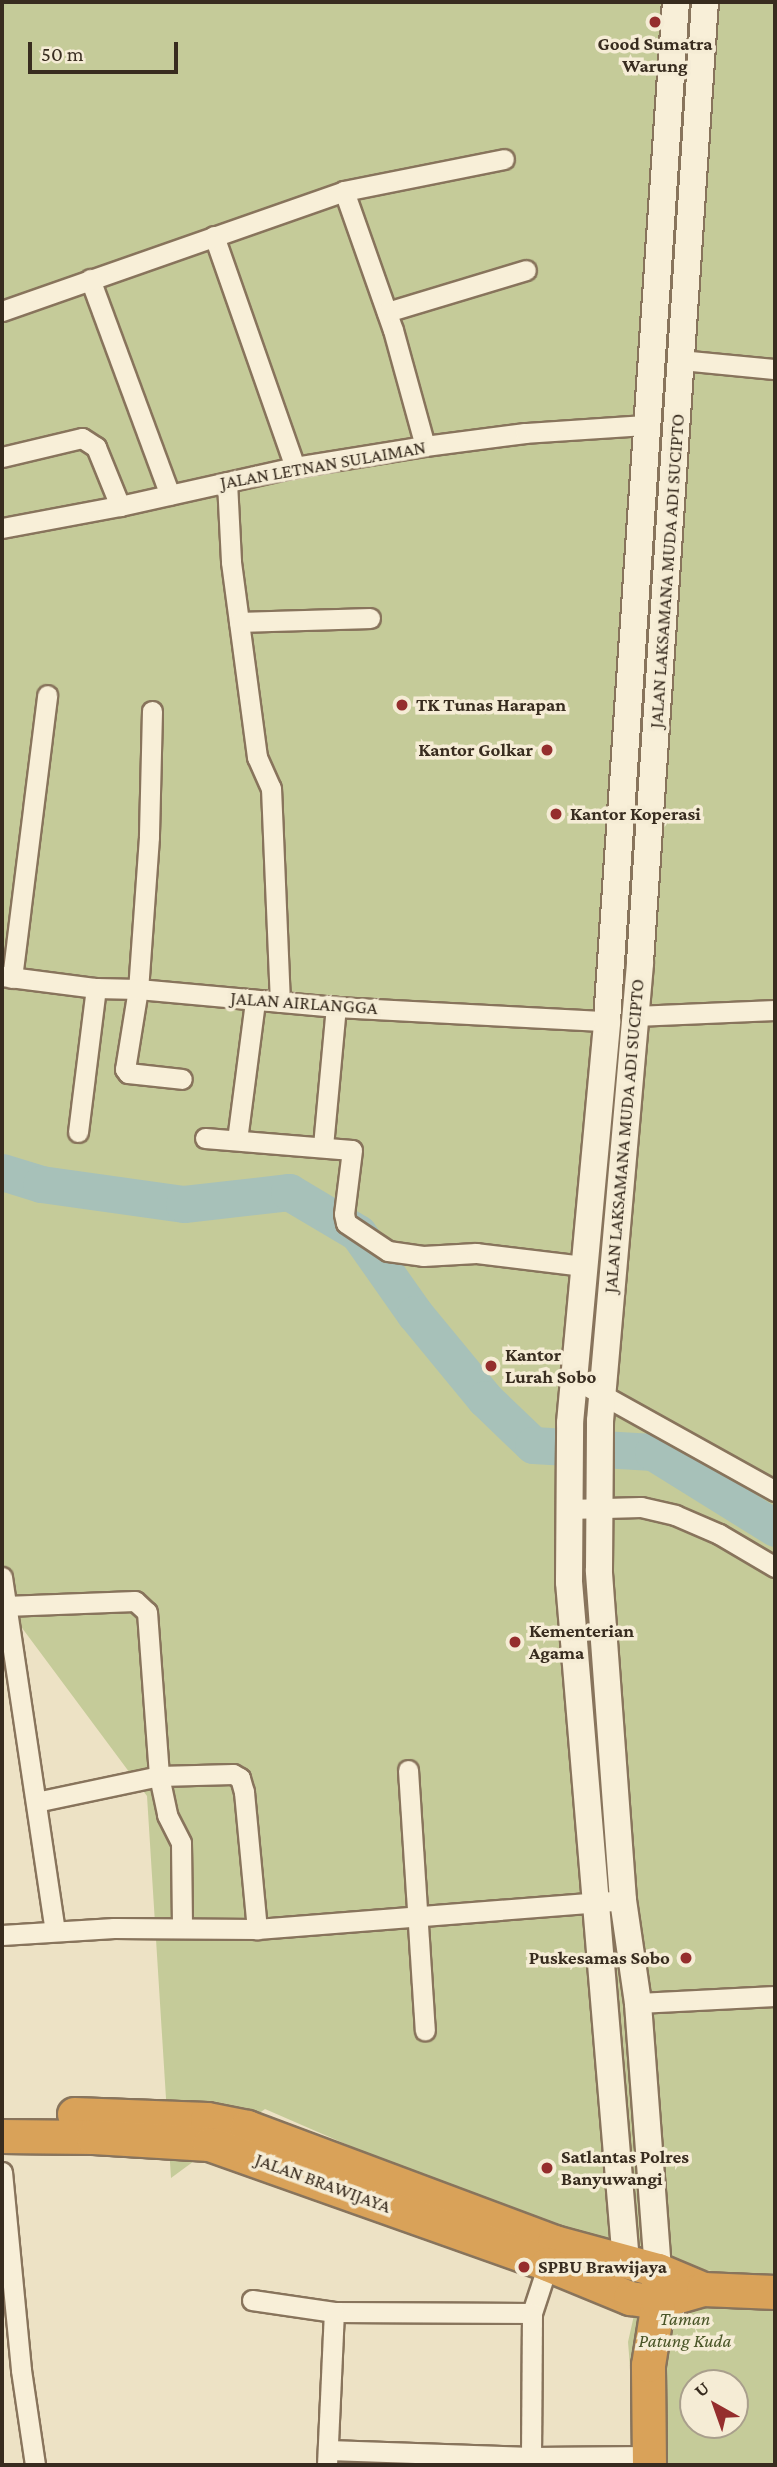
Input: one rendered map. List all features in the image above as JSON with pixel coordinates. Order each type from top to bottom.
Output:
[{"type":"highway","name":"JALAN BRAWIJAYA","points":[[2,2115],[172,2116],[247,2127],[552,2253],[649,2290],[775,2292]]},
{"type":"highway","name":"JALAN BRAWIJAYA","points":[[2,2136],[93,2137],[209,2144],[552,2253],[626,2262]]},
{"type":"highway","points":[[626,2262],[649,2290],[649,2461]]},
{"type":"main road","name":"JALAN LAKSAMANA MUDA ADI SUCIPTO","points":[[626,2262],[606,1997],[594,1901],[569,1582],[570,1423],[607,1021],[676,2]]},
{"type":"main road","name":"JALAN LAKSAMANA MUDA ADI SUCIPTO","points":[[649,2290],[638,2003],[623,1900],[599,1570],[600,1421],[635,1016],[705,2]]},
{"type":"street","points":[[2,311],[344,191],[504,159]]},
{"type":"street","points":[[344,191],[387,312],[425,446]]},
{"type":"street","points":[[214,236],[295,467]]},
{"type":"street","points":[[387,312],[526,270]]},
{"type":"street","points":[[90,279],[170,495]]},
{"type":"street","points":[[681,360],[775,369]]},
{"type":"street","name":"JALAN LETNAN SULAIMAN","points":[[2,528],[120,506],[295,467],[425,446],[525,433],[647,425]]},
{"type":"street","points":[[2,457],[82,438],[96,447],[120,506]]},
{"type":"street","points":[[227,482],[227,525],[257,757],[271,788],[280,1002]]},
{"type":"street","points":[[239,622],[370,618]]},
{"type":"street","points":[[7,977],[47,695]]},
{"type":"street","points":[[152,711],[149,837],[138,989],[126,1071],[182,1079]]},
{"type":"street","name":"JALAN AIRLANGGA","points":[[7,977],[96,988],[138,989],[336,1007],[607,1021]]},
{"type":"street","points":[[78,1132],[96,988]]},
{"type":"street","points":[[237,1140],[255,1000]]},
{"type":"street","points":[[323,1146],[336,1007]]},
{"type":"street","points":[[635,1016],[775,1010]]},
{"type":"street","points":[[205,1138],[323,1146],[354,1152],[344,1217],[351,1227],[388,1251],[423,1256],[476,1253],[584,1266]]},
{"type":"street","points":[[574,1379],[775,1492]]},
{"type":"street","points":[[569,1505],[601,1497],[675,1515],[719,1534],[775,1567]]},
{"type":"street","points":[[2,1577],[10,1688],[36,1801],[55,1930]]},
{"type":"street","points":[[5,1606],[135,1601],[141,1605],[149,1623],[159,1776],[167,1815],[181,1843],[182,1927]]},
{"type":"street","points":[[408,1770],[415,1916],[425,2030]]},
{"type":"street","points":[[36,1801],[159,1776],[226,1773],[240,1778],[257,1929]]},
{"type":"street","points":[[2,1935],[55,1930],[182,1927],[257,1929],[623,1900]]},
{"type":"street","points":[[638,2003],[775,1996]]},
{"type":"street","points":[[2,2172],[21,2370],[35,2465]]},
{"type":"street","points":[[531,2457],[532,2314],[552,2253]]},
{"type":"street","points":[[252,2300],[334,2312],[532,2314]]},
{"type":"street","points":[[334,2312],[328,2458],[531,2457],[649,2461]]},
{"type":"green space","points":[[2,2],[775,2],[775,2280],[601,2255],[265,2109],[171,2178],[147,1796],[2,1601]]},
{"type":"green space","name":"Taman Patung Kuda","points":[[643,2275],[775,2282],[775,2465],[638,2465],[628,2342]]},
{"type":"waterway","points":[[2,1172],[41,1184],[184,1204],[289,1192],[358,1233],[415,1314],[485,1399],[533,1445],[653,1452],[775,1528]]},
{"type":"place","name":"Good Sumatra Warung","points":[[655,22]]},
{"type":"place","name":"TK Tunas Harapan","points":[[402,705]]},
{"type":"place","name":"Kantor Golkar","points":[[547,750]]},
{"type":"place","name":"Kantor Koperasi","points":[[556,814]]},
{"type":"place","name":"Kantor Lurah Sobo","points":[[491,1366]]},
{"type":"place","name":"Kementerian Agama","points":[[515,1642]]},
{"type":"place","name":"Puskesamas Sobo","points":[[686,1958]]},
{"type":"place","name":"Satlantas Polres Banyuwangi","points":[[547,2168]]},
{"type":"place","name":"SPBU Brawijaya","points":[[524,2267]]}]
